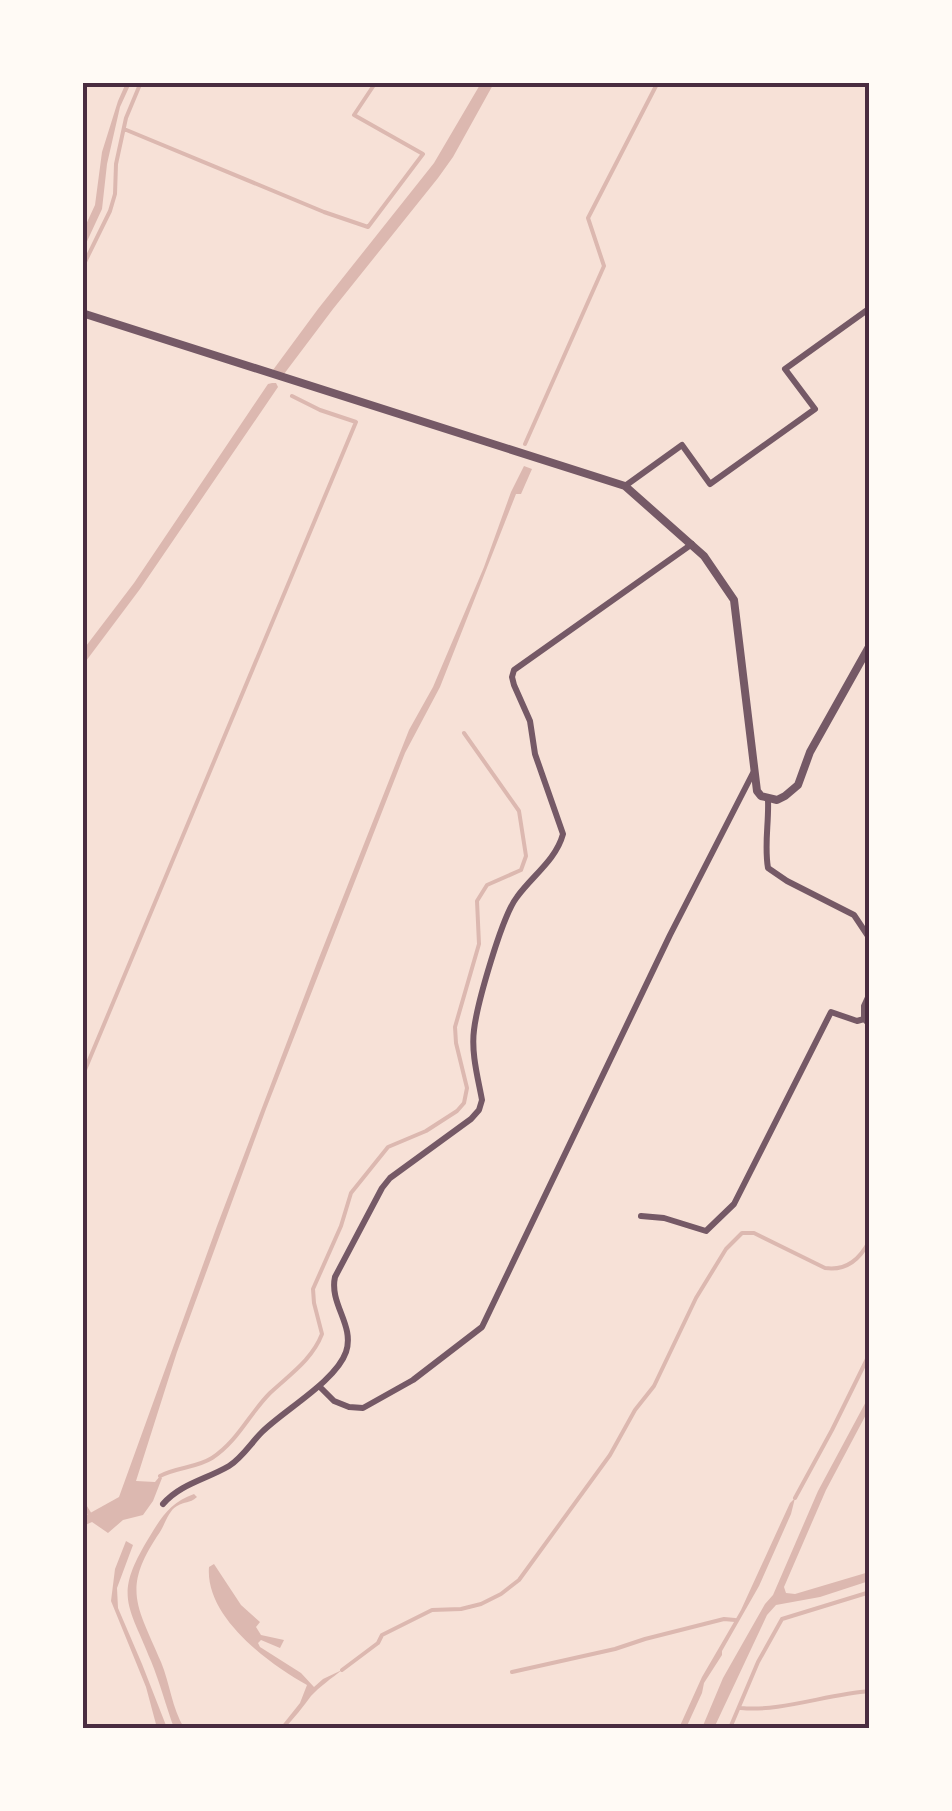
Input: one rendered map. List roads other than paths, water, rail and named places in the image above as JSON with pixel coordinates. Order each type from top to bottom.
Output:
[{"type":"street","points":[[625,486],[682,446],[710,484],[815,409],[785,369],[870,308]]},
{"type":"street","points":[[82,313],[625,486],[704,556],[734,600],[757,790],[768,800],[786,796],[798,785],[810,752],[870,644]]},
{"type":"street","points":[[162,1504],[172,1493],[236,1462],[264,1430],[319,1386],[342,1360],[348,1338],[336,1303],[335,1278],[382,1188],[402,1168],[479,1110],[482,1100],[474,1032],[498,942],[515,898],[560,844],[563,834],[535,754],[530,721],[514,686],[514,670],[692,544]]},
{"type":"street","points":[[319,1386],[334,1401],[364,1408],[413,1380],[482,1327],[670,935],[754,772]]},
{"type":"street","points":[[768,800],[764,849],[768,868],[854,915],[870,940]]},
{"type":"street","points":[[641,1216],[664,1218],[706,1231],[734,1204],[831,1012],[867,1022],[864,1006],[870,993]]},
{"type":"waterway","points":[[82,268],[110,211],[126,118],[141,82]]},
{"type":"waterway","points":[[124,129],[368,227],[423,154],[354,115],[376,82]]},
{"type":"waterway","points":[[525,444],[604,266],[588,218],[658,82]]},
{"type":"waterway","points":[[82,1077],[356,422],[292,396]]},
{"type":"waterway","points":[[160,1476],[206,1461],[221,1451],[270,1393],[306,1359],[322,1334],[313,1289],[351,1193],[388,1147],[426,1131],[464,1103],[467,1088],[455,1027],[479,944],[477,901],[487,885],[521,870],[526,856],[519,811],[464,733]]},
{"type":"waterway","points":[[342,1670],[378,1643],[382,1635],[432,1610],[481,1604],[519,1580],[610,1455],[635,1410],[654,1386],[696,1298],[726,1249],[742,1233],[754,1233],[825,1268],[840,1268],[852,1262],[870,1240]]},
{"type":"waterway","points":[[795,1498],[870,1353]]},
{"type":"waterway","points":[[82,1502],[89,1513]]},
{"type":"waterway","points":[[730,1728],[758,1662],[782,1619],[870,1592]]},
{"type":"waterway","points":[[512,1672],[724,1619],[735,1620]]},
{"type":"waterway","points":[[741,1708],[772,1707],[870,1691]]}]
